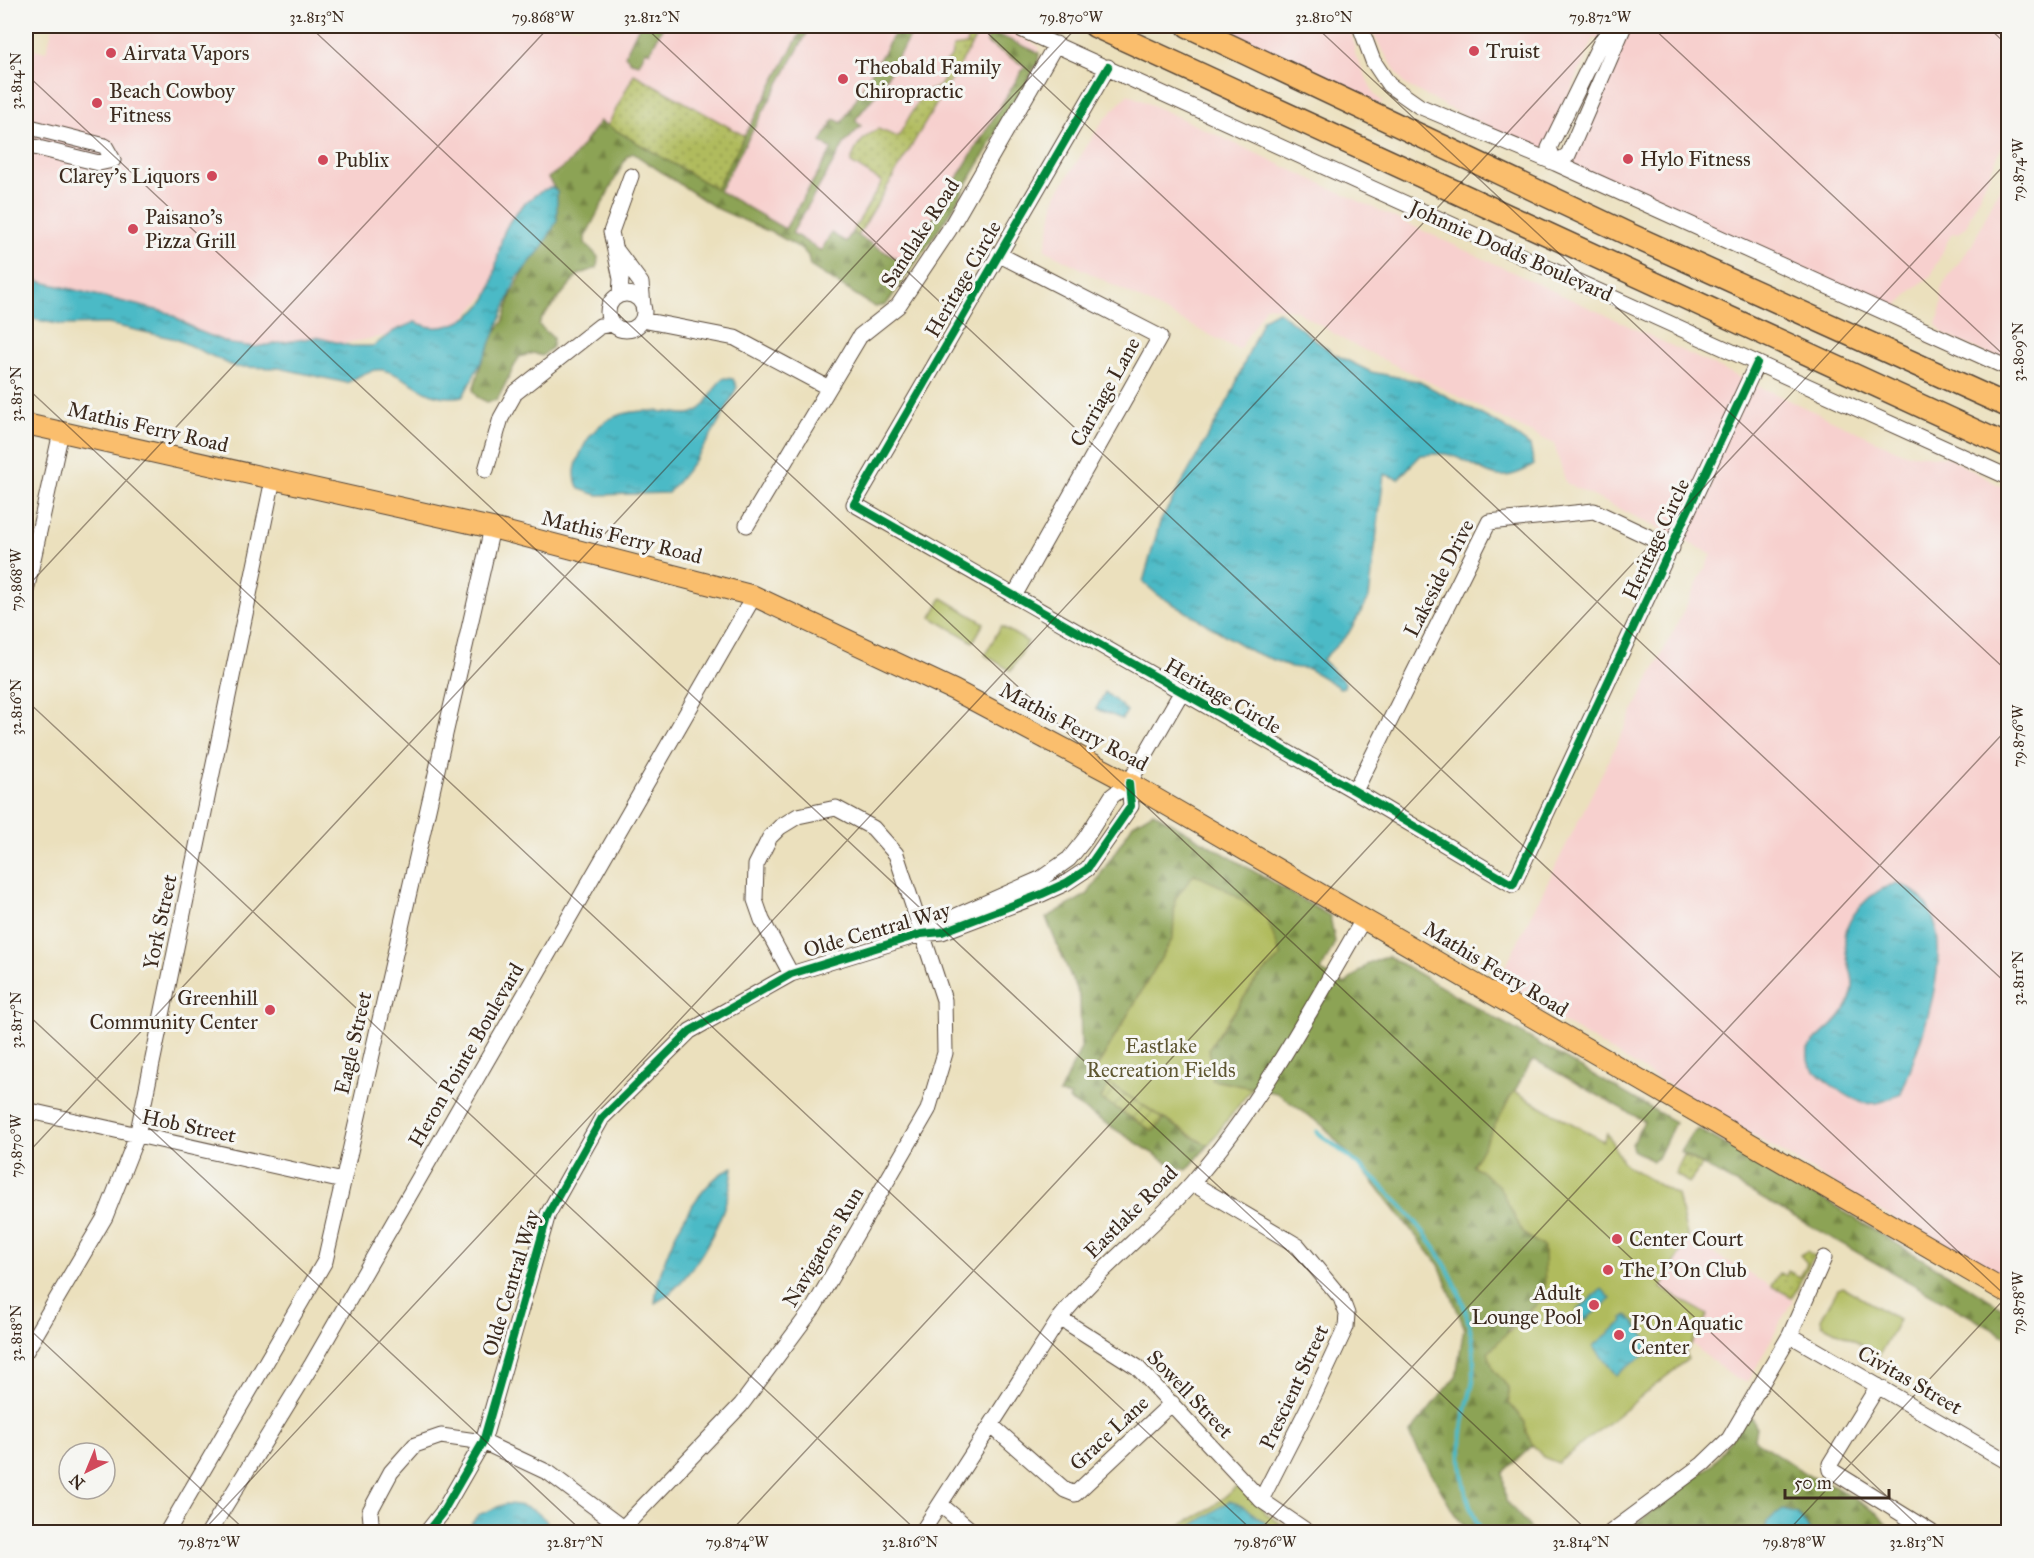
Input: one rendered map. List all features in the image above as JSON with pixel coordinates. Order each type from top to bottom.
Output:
[{"type":"highway","name":"Johnnie Dodds Boulevard","points":[[1095,26],[1128,32],[2008,446]]},
{"type":"highway","points":[[1188,26],[1626,233],[2008,406]]},
{"type":"main road","name":"Mathis Ferry Road","points":[[26,424],[492,528],[754,596],[954,690],[1129,783],[1364,918],[1537,1022],[2008,1293]]},
{"type":"street","name":"Johnnie Dodds Boulevard","points":[[1014,26],[2008,477]]},
{"type":"street","points":[[1360,26],[1373,61],[1389,85],[1412,100],[2008,368]]},
{"type":"street","points":[[1555,163],[1550,148],[1609,26]]},
{"type":"street","points":[[1555,163],[1568,155],[1624,26]]},
{"type":"street","name":"Sandlake Road","points":[[747,525],[827,387],[860,336],[898,306],[949,230],[1056,44]]},
{"type":"street","name":"Heritage Circle","points":[[1108,67],[854,504],[1355,791],[1513,885],[1758,363]]},
{"type":"street","points":[[1571,102],[1587,110]]},
{"type":"street","points":[[26,126],[105,146],[113,160],[99,163],[26,145]]},
{"type":"street","points":[[620,295],[621,279],[611,232],[631,176]]},
{"type":"street","points":[[612,244],[641,283],[643,313],[632,329],[618,328],[609,318],[609,304],[620,295],[634,296],[643,313],[735,338],[827,387]]},
{"type":"street","name":"Carriage Lane","points":[[998,254],[1160,337],[1014,596]]},
{"type":"street","points":[[486,470],[501,418],[515,393],[600,326],[612,324]]},
{"type":"street","points":[[26,591],[61,432]]},
{"type":"street","name":"York Street","points":[[26,1351],[105,1217],[137,1136],[273,479]]},
{"type":"street","name":"Lakeside Drive","points":[[1355,791],[1489,522],[1594,511],[1672,548]]},
{"type":"street","name":"Eagle Street","points":[[166,1533],[325,1261],[492,528]]},
{"type":"street","name":"Heron Pointe Boulevard","points":[[209,1533],[311,1366],[754,596]]},
{"type":"street","name":"Heritage Circle","points":[[1129,783],[1181,693]]},
{"type":"street","name":"Olde Central Way","points":[[921,934],[937,923],[1042,878],[1069,859],[1086,839],[1112,795],[1129,783]]},
{"type":"street","name":"Olde Central Way","points":[[427,1533],[442,1514],[483,1442],[548,1214],[602,1118],[690,1030],[791,974],[921,934],[942,932],[1066,883],[1088,869],[1131,806],[1129,783]]},
{"type":"street","points":[[791,974],[762,920],[755,900],[754,880],[756,865],[770,837],[780,827],[804,814],[836,808],[863,821],[885,839],[896,854],[921,934]]},
{"type":"street","name":"Eastlake Road","points":[[927,1530],[1060,1318],[1080,1292],[1192,1183],[1254,1106],[1364,918]]},
{"type":"street","name":"Navigators Run","points":[[623,1531],[741,1405],[814,1307],[928,1110],[945,1053],[944,1000],[921,934]]},
{"type":"street","name":"Hob Street","points":[[26,1110],[343,1181]]},
{"type":"street","name":"Prescient Street","points":[[1192,1183],[1298,1246],[1341,1298],[1347,1314],[1346,1328],[1261,1500]]},
{"type":"street","points":[[1611,1533],[1721,1448],[1733,1433],[1790,1335],[1824,1258]]},
{"type":"street","name":"Sowell Street","points":[[1060,1318],[1137,1367],[1261,1500],[1308,1533]]},
{"type":"street","name":"Civitas Street","points":[[1790,1335],[2008,1462]]},
{"type":"street","points":[[1878,1386],[1830,1464],[1831,1470],[1931,1533]]},
{"type":"street","name":"Grace Lane","points":[[992,1426],[1065,1490],[1075,1494],[1172,1403]]},
{"type":"street","points":[[372,1533],[370,1512],[391,1472],[415,1445],[441,1436],[483,1442],[549,1473],[623,1531]]},
{"type":"street","points":[[941,1505],[973,1533]]},
{"type":"shaded area","points":[[53,26],[1003,26],[1039,47],[1038,62],[950,213],[884,296],[785,229],[607,127],[595,151],[514,219],[491,290],[460,323],[255,359],[80,291],[26,278],[26,47],[46,52]]},
{"type":"shaded area","points":[[1217,26],[1351,26],[1355,54],[1374,94],[1382,102],[1380,105],[1363,99]]},
{"type":"shaded area","points":[[1373,26],[1994,26],[2008,39],[2008,133],[1966,226],[1960,232],[1951,234],[1931,276],[1912,290],[1893,311],[1577,168],[1569,158],[1618,50],[1594,38],[1544,152],[1460,114],[1404,84],[1375,38]]},
{"type":"shaded area","points":[[1128,94],[1903,453],[1947,457],[2008,490],[2008,1287],[1497,983],[1712,554],[1566,483],[1554,444],[1346,341],[1295,310],[1266,306],[1239,350],[1045,250],[1056,195],[1102,122]]},
{"type":"shaded area","points":[[2008,170],[2008,363],[1945,335],[1937,325],[1942,303],[1941,290],[1945,281],[1972,245]]},
{"type":"shaded area","points":[[1688,1239],[1793,1299],[1750,1379],[1745,1382],[1734,1378],[1692,1344],[1708,1316],[1661,1288]]},
{"type":"green space","points":[[639,26],[663,26],[650,52],[646,50],[639,64],[631,62],[625,55]]},
{"type":"green space","points":[[804,26],[811,26],[719,191],[785,229],[832,149],[821,142],[834,119],[842,123],[897,29],[901,32],[904,26],[915,26],[880,89],[855,120],[861,126],[844,144],[792,233],[821,251],[831,233],[846,242],[852,232],[905,264],[1025,66],[987,43],[987,35],[992,32],[1039,53],[1038,62],[950,213],[886,305],[875,307],[810,266],[808,256],[802,249],[777,235],[716,208],[633,153],[627,156],[585,237],[585,243],[598,257],[597,268],[578,275],[541,319],[539,325],[553,338],[552,347],[542,356],[533,353],[519,357],[497,400],[487,402],[477,397],[473,390],[488,341],[503,322],[511,296],[556,207],[557,192],[548,178],[570,162],[600,121],[716,189]]},
{"type":"green space","points":[[961,26],[980,26],[981,29],[858,236],[852,232],[882,182],[851,163],[857,147],[868,135],[878,129],[898,137],[922,94],[936,88],[944,80],[945,75],[939,71],[951,57],[953,47],[967,45],[967,34]]},
{"type":"green space","points":[[634,74],[745,136],[716,189],[607,127]]},
{"type":"green space","points":[[942,598],[984,623],[973,642],[931,617]]},
{"type":"green space","points":[[1001,626],[1028,642],[1011,671],[985,655]]},
{"type":"green space","points":[[1153,812],[1330,916],[1335,942],[1321,971],[1345,984],[1368,964],[1388,956],[1675,1122],[1658,1158],[1653,1161],[1633,1150],[1632,1144],[1644,1121],[1535,1060],[1531,1062],[1473,1165],[1499,1185],[1523,1233],[1544,1247],[1546,1252],[1546,1296],[1508,1329],[1493,1369],[1508,1387],[1509,1403],[1525,1422],[1526,1432],[1533,1445],[1503,1473],[1506,1501],[1534,1532],[1469,1532],[1454,1513],[1409,1434],[1456,1377],[1464,1327],[1439,1265],[1368,1176],[1323,1126],[1277,1093],[1212,1080],[1209,1048],[1256,980],[1281,956],[1273,937],[1175,899],[1173,938],[1093,1074],[1109,1084],[1101,1099],[1153,1131],[1164,1119],[1203,1143],[1209,1144],[1187,1170],[1173,1166],[1069,1100],[1071,1096],[1059,1094],[1081,1048],[1080,998],[1046,918],[1088,894],[1133,824]]},
{"type":"green space","name":"Eastlake Recreation Fields","points":[[1194,874],[1222,887],[1266,916],[1281,956],[1256,980],[1209,1048],[1212,1080],[1252,1088],[1209,1144],[1203,1143],[1093,1074],[1173,938],[1175,899]]},
{"type":"green space","points":[[1109,1084],[1164,1119],[1153,1131],[1101,1099]]},
{"type":"green space","name":"The I'On Club","points":[[1514,1091],[1603,1141],[1607,1133],[1622,1161],[1677,1195],[1688,1239],[1661,1288],[1708,1315],[1685,1354],[1688,1359],[1558,1463],[1543,1457],[1533,1445],[1526,1432],[1525,1422],[1509,1403],[1508,1387],[1493,1369],[1488,1352],[1545,1296],[1544,1247],[1523,1233],[1499,1186],[1473,1165]]},
{"type":"green space","points":[[1698,1129],[1833,1205],[2008,1311],[2008,1338],[1680,1152],[1691,1135]]},
{"type":"green space","points":[[1684,1155],[1702,1165],[1689,1183],[1675,1174]]},
{"type":"green space","points":[[1807,1251],[1814,1256],[1792,1297],[1771,1286],[1779,1273],[1786,1276],[1788,1271],[1800,1277],[1807,1263],[1800,1255]]},
{"type":"green space","points":[[1843,1287],[1899,1320],[1878,1357],[1862,1345],[1822,1324],[1821,1319],[1838,1289]]},
{"type":"green space","points":[[1746,1417],[1753,1419],[1756,1427],[1754,1439],[1811,1477],[1825,1481],[1878,1513],[1890,1529],[1889,1532],[1811,1532],[1798,1514],[1768,1521],[1763,1532],[1626,1532],[1713,1464]]},
{"type":"green space","points":[[1239,1485],[1267,1514],[1293,1532],[1167,1532],[1207,1511]]},
{"type":"water","points":[[552,187],[557,192],[557,221],[541,249],[517,278],[489,347],[463,396],[450,397],[429,393],[404,378],[383,370],[369,372],[347,383],[279,368],[235,367],[176,339],[108,324],[63,325],[26,318],[26,278],[169,313],[196,330],[231,344],[255,347],[316,337],[351,346],[373,346],[394,331],[415,322],[442,327],[460,322],[476,311],[491,288],[502,238],[509,222],[529,200]]},
{"type":"water","points":[[1278,311],[1334,354],[1371,372],[1418,381],[1506,428],[1530,446],[1534,465],[1508,476],[1499,476],[1450,455],[1436,454],[1421,455],[1398,479],[1384,474],[1369,598],[1348,634],[1322,660],[1345,682],[1344,687],[1340,688],[1309,669],[1291,667],[1253,652],[1158,595],[1143,582],[1160,522],[1230,397],[1263,319]]},
{"type":"water","points":[[724,378],[733,379],[737,387],[730,402],[707,443],[668,493],[597,495],[579,489],[575,474],[576,465],[589,438],[597,428],[617,416],[640,411],[683,414],[695,412],[703,407]]},
{"type":"water","points":[[1105,692],[1127,711],[1122,719],[1096,709]]},
{"type":"water","points":[[1897,883],[1921,898],[1934,920],[1938,947],[1936,978],[1920,1042],[1901,1094],[1888,1100],[1865,1103],[1843,1093],[1818,1074],[1808,1062],[1808,1049],[1837,1020],[1850,1000],[1853,985],[1845,942],[1849,923],[1870,897]]},
{"type":"water","points":[[733,1167],[725,1203],[708,1243],[683,1279],[655,1303],[663,1267],[680,1226],[705,1189]]},
{"type":"water","name":"Adult Lounge Pool","points":[[1602,1289],[1611,1299],[1585,1320],[1577,1310]]},
{"type":"water","points":[[1628,1315],[1654,1348],[1616,1375],[1593,1346],[1624,1321],[1623,1318]]},
{"type":"water","points":[[1229,1501],[1248,1510],[1278,1532],[1183,1532]]},
{"type":"water","points":[[505,1504],[513,1504],[534,1511],[550,1525],[554,1532],[465,1532],[478,1515]]},
{"type":"water","points":[[1783,1510],[1798,1514],[1811,1532],[1763,1532],[1768,1521]]},
{"type":"waterway","points":[[1317,1132],[1374,1178],[1400,1205],[1424,1233],[1445,1264],[1461,1297],[1471,1332],[1474,1369],[1461,1437],[1461,1465],[1470,1507],[1482,1532]]},
{"type":"cycle path","points":[[1108,67],[854,504],[1355,791],[1513,885],[1757,363]]},
{"type":"cycle path","points":[[427,1532],[442,1513],[483,1442],[548,1214],[602,1118],[690,1031],[791,974],[921,934],[942,932],[1066,883],[1087,869],[1131,806],[1129,783]]},
{"type":"place","name":"Truist","points":[[1474,51]]},
{"type":"place","name":"Airvata Vapors","points":[[111,53]]},
{"type":"place","name":"Theobald Family Chiropractic","points":[[843,79]]},
{"type":"place","name":"Beach Cowboy Fitness","points":[[97,103]]},
{"type":"place","name":"Hylo Fitness","points":[[1628,159]]},
{"type":"place","name":"Publix","points":[[323,160]]},
{"type":"place","name":"Clarey's Liquors","points":[[212,176]]},
{"type":"place","name":"Paisano's Pizza Grill","points":[[133,229]]},
{"type":"place","name":"Greenhill Community Center","points":[[270,1010]]},
{"type":"place","name":"Center Court","points":[[1617,1239]]},
{"type":"place","name":"The I'On Club","points":[[1608,1270]]},
{"type":"place","name":"Adult Lounge Pool","points":[[1594,1305]]},
{"type":"place","name":"I'On Aquatic Center","points":[[1619,1335]]}]
